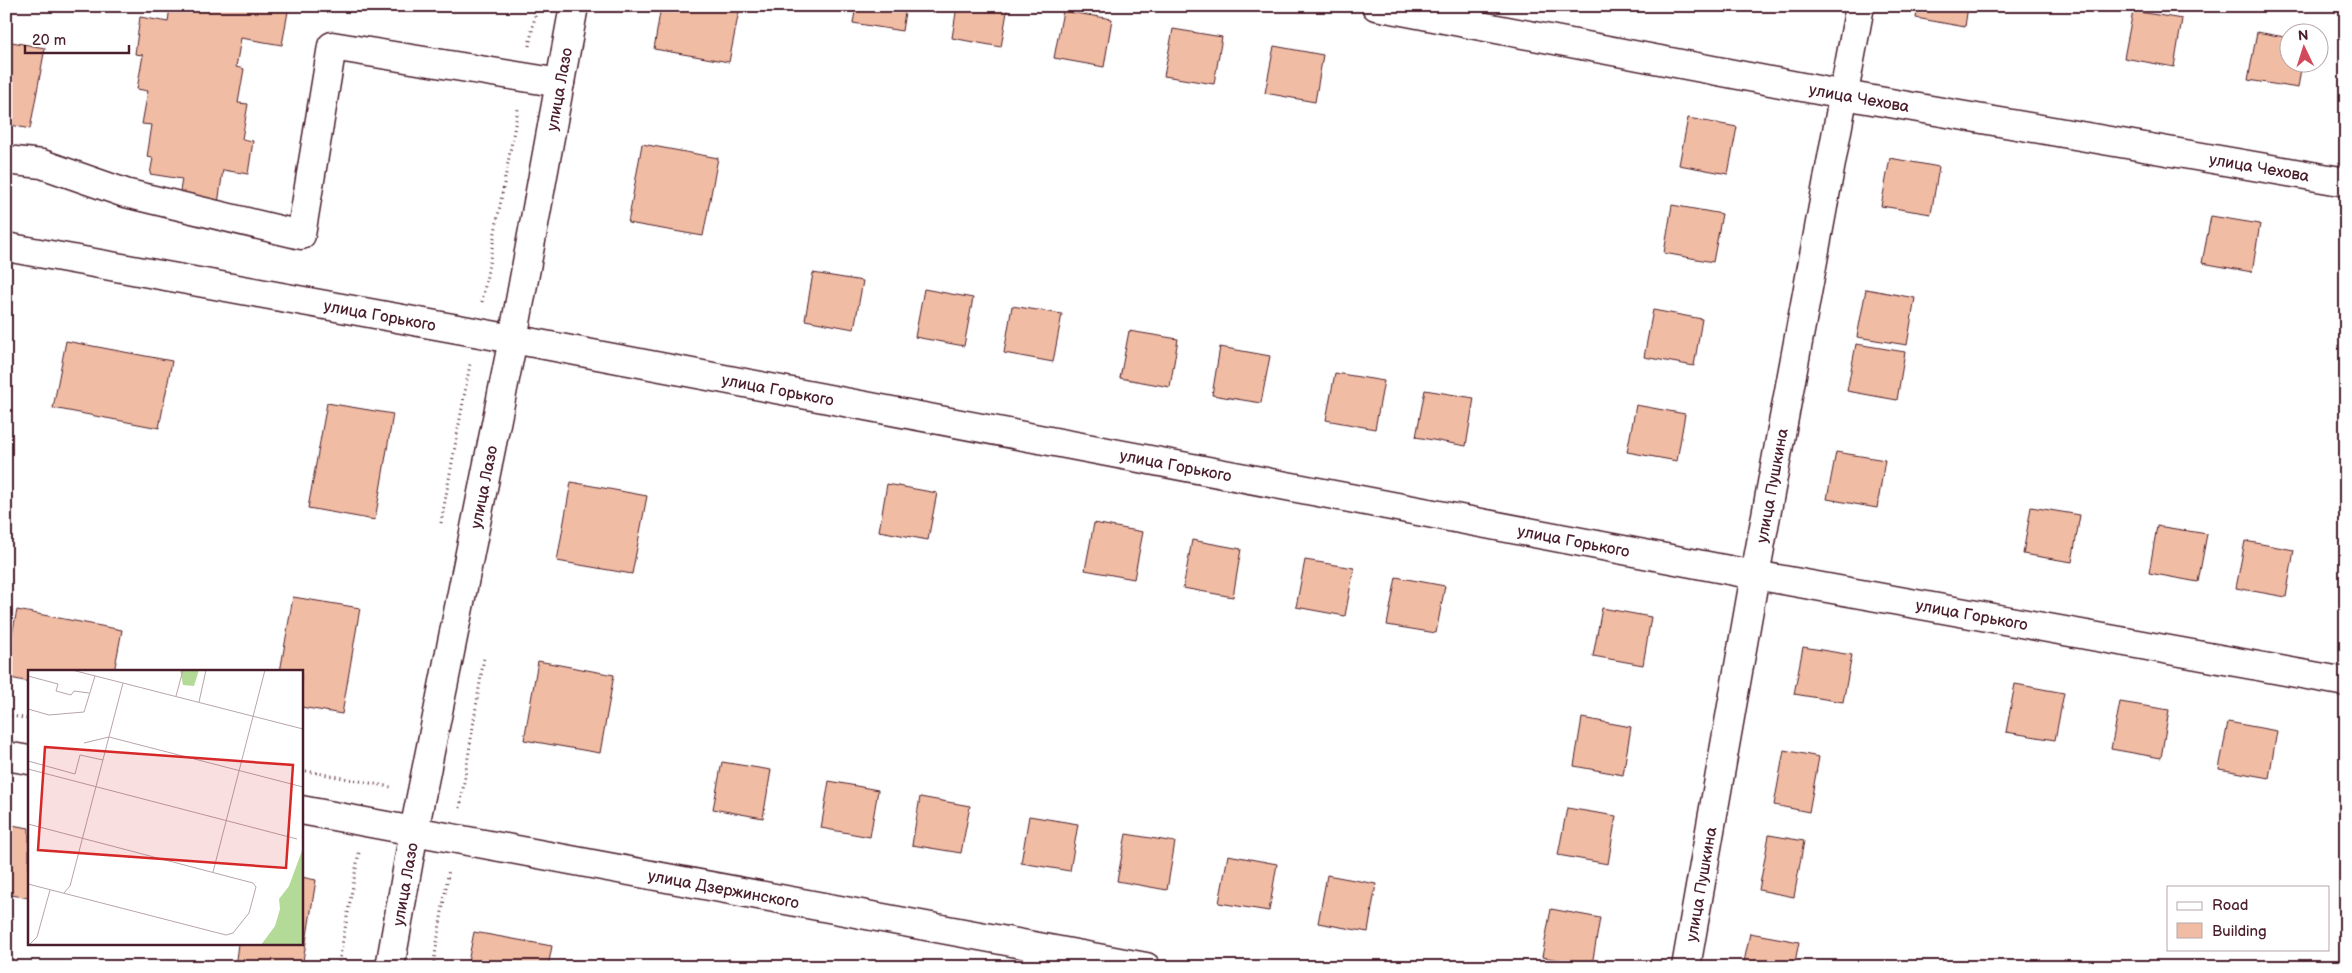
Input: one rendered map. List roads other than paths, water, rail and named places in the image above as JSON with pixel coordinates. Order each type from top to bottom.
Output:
[{"type":"street","name":"улица Лазо","points":[[390,967],[414,831],[513,339],[574,6]]},
{"type":"street","name":"улица Чехова","points":[[1376,6],[1844,95],[2346,182]]},
{"type":"street","name":"улица Пушкина","points":[[1686,967],[1755,575],[1860,6]]},
{"type":"street","points":[[6,160],[42,164],[125,194],[300,235],[332,46],[560,83]]},
{"type":"street","name":"улица Горького","points":[[6,246],[476,332],[1755,575],[2346,682]]},
{"type":"street","points":[[6,756],[28,760]]},
{"type":"street","name":"улица Дзержинского","points":[[302,810],[1146,967]]}]
